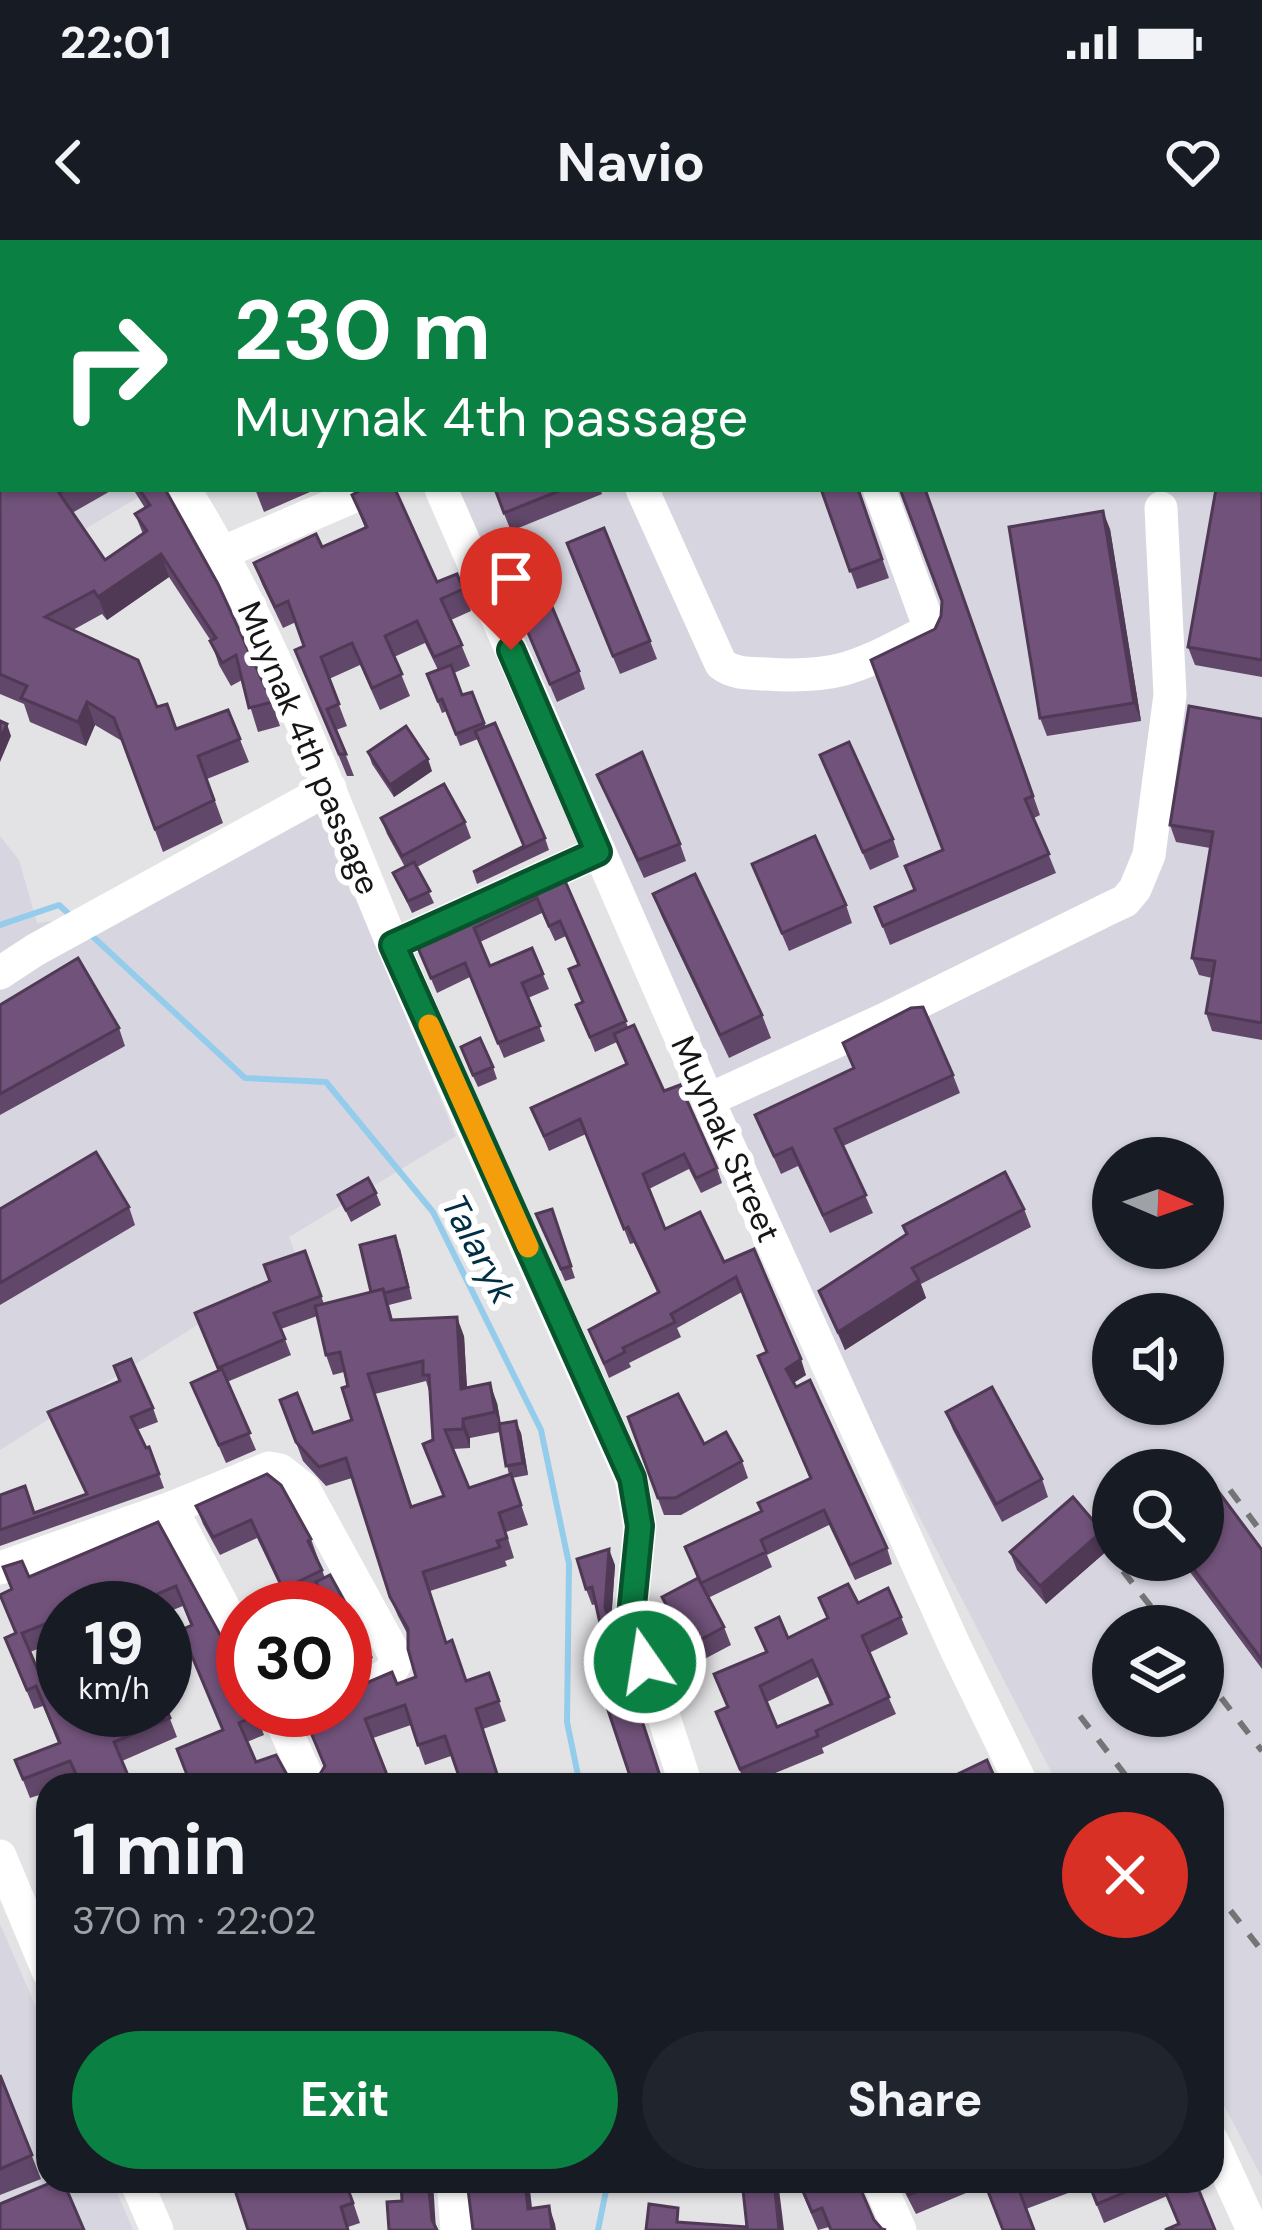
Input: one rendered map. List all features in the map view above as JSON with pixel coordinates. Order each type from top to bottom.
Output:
[{"type":"street","name":"Muynak 4th passage","points":[[186,492],[224,552],[330,788],[393,945],[632,1478],[640,1526],[631,1616],[682,1773]]},
{"type":"street","points":[[224,552],[364,492]]},
{"type":"street","name":"Muynak Street","points":[[442,492],[708,1100],[1016,1773]]},
{"type":"street","points":[[643,492],[721,664],[736,672],[808,676],[850,670],[926,632],[929,626],[880,492]]},
{"type":"street","points":[[708,1100],[1125,901],[1135,889],[1149,855],[1171,695],[1161,508]]},
{"type":"street","points":[[0,973],[330,788]]},
{"type":"street","points":[[393,945],[598,852]]},
{"type":"street","points":[[0,1568],[268,1468],[280,1470],[304,1489],[354,1581]]},
{"type":"street","points":[[171,1508],[216,1593]]},
{"type":"street","points":[[372,1613],[396,1657],[389,1674],[372,1681]]},
{"type":"street","points":[[293,1737],[307,1773]]},
{"type":"street","points":[[0,1856],[36,1942]]},
{"type":"street","points":[[1224,2166],[1253,2230]]},
{"type":"street","points":[[141,2193],[157,2230]]},
{"type":"street","points":[[454,2193],[457,2230]]},
{"type":"street","points":[[883,2193],[900,2230]]},
{"type":"shaded area","points":[[0,492],[147,492],[0,580]]},
{"type":"shaded area","points":[[459,492],[1262,492],[1262,2178],[1224,2105],[1224,1773],[1052,1773],[825,1334]]},
{"type":"shaded area","points":[[312,792],[456,1136],[289,1237],[298,1261],[0,1450],[0,836],[19,860],[37,923],[61,920]]},
{"type":"shaded area","points":[[0,1924],[36,2007],[36,2193],[117,2193],[133,2230],[0,2230]]},
{"type":"building","points":[[0,492],[61,492],[105,560],[147,531],[135,514],[150,505],[141,492],[167,492],[218,584],[272,702],[249,708],[236,655],[222,663],[210,641],[216,638],[161,554],[98,597],[94,591],[45,617],[138,660],[157,707],[167,704],[176,729],[228,710],[240,739],[198,756],[214,800],[155,829],[114,718],[87,702],[78,722],[21,698],[27,686],[0,674]]},
{"type":"building","points":[[396,492],[437,582],[457,574],[463,589],[441,599],[462,645],[434,657],[417,621],[385,636],[402,674],[372,688],[352,643],[321,657],[339,704],[327,709],[346,754],[339,754],[295,650],[304,646],[288,601],[275,607],[254,563],[316,534],[322,547],[367,527],[352,495]]},
{"type":"building","points":[[496,492],[556,492],[504,513]]},
{"type":"building","points":[[822,492],[859,492],[882,559],[850,571]]},
{"type":"building","points":[[901,492],[926,492],[1033,796],[1025,799],[1049,854],[883,926],[875,907],[915,890],[905,866],[943,850],[871,660],[935,629],[942,601]]},
{"type":"building","points":[[1215,492],[1262,492],[1262,660],[1188,647]]},
{"type":"building","points":[[1103,511],[1134,703],[1040,718],[1009,527]]},
{"type":"building","points":[[604,528],[650,641],[613,656],[567,543]]},
{"type":"building","points":[[532,559],[579,671],[550,684],[502,572]]},
{"type":"building","points":[[451,665],[462,695],[472,692],[484,723],[456,734],[427,674]]},
{"type":"building","points":[[1189,706],[1262,719],[1262,1023],[1206,1013],[1215,961],[1192,958],[1213,832],[1170,825]]},
{"type":"building","points":[[495,723],[545,838],[473,872],[524,846],[475,731]]},
{"type":"building","points":[[406,726],[428,759],[390,785],[368,752]]},
{"type":"building","points":[[849,742],[893,839],[863,852],[820,755]]},
{"type":"building","points":[[642,752],[680,844],[638,860],[597,775]]},
{"type":"building","points":[[444,784],[465,822],[402,856],[381,818]]},
{"type":"building","points":[[815,836],[846,905],[782,933],[752,864]]},
{"type":"building","points":[[414,862],[430,891],[408,901],[393,873]]},
{"type":"building","points":[[562,874],[626,1021],[590,1037],[576,1005],[583,1002],[569,969],[579,965],[560,921],[549,926],[537,898],[474,928],[490,966],[532,948],[543,974],[522,983],[540,1026],[498,1043],[465,963],[431,978],[415,941]]},
{"type":"building","points":[[695,874],[762,1015],[720,1035],[653,894]]},
{"type":"building","points":[[78,958],[119,1028],[0,1094],[0,1005]]},
{"type":"building","points":[[923,1007],[953,1075],[835,1129],[866,1195],[823,1215],[792,1148],[774,1156],[755,1115],[854,1068],[843,1043],[911,1008]]},
{"type":"building","points":[[634,1025],[664,1091],[680,1085],[717,1168],[696,1178],[684,1154],[643,1174],[665,1229],[700,1212],[724,1262],[754,1249],[801,1359],[786,1369],[796,1387],[810,1380],[887,1548],[850,1565],[824,1510],[761,1540],[766,1552],[701,1583],[685,1547],[762,1511],[758,1503],[811,1478],[758,1356],[767,1352],[736,1277],[671,1314],[675,1322],[604,1363],[589,1330],[659,1292],[628,1227],[624,1229],[580,1119],[544,1136],[531,1108],[627,1064],[614,1034]]},
{"type":"building","points":[[480,1038],[493,1067],[473,1075],[461,1047]]},
{"type":"building","points":[[96,1152],[129,1207],[0,1283],[0,1209]]},
{"type":"building","points":[[1005,1172],[1024,1209],[912,1268],[919,1280],[838,1332],[819,1291],[907,1234],[903,1226]]},
{"type":"building","points":[[368,1178],[376,1193],[346,1210],[338,1195]]},
{"type":"building","points":[[552,1209],[571,1266],[561,1269],[536,1214]]},
{"type":"building","points":[[395,1236],[408,1287],[371,1292],[360,1245]]},
{"type":"building","points":[[305,1251],[321,1296],[274,1313],[285,1339],[218,1368],[195,1313],[270,1281],[264,1265]]},
{"type":"building","points":[[383,1289],[391,1320],[457,1317],[461,1389],[490,1383],[495,1412],[463,1419],[463,1429],[445,1430],[469,1488],[511,1474],[521,1505],[499,1513],[507,1538],[497,1541],[500,1547],[423,1572],[446,1643],[452,1640],[466,1681],[489,1673],[499,1701],[476,1709],[497,1773],[458,1773],[445,1736],[418,1745],[405,1705],[372,1717],[372,1681],[392,1672],[397,1684],[416,1677],[408,1629],[390,1597],[346,1458],[319,1467],[296,1442],[280,1400],[297,1393],[313,1433],[352,1420],[342,1388],[348,1386],[340,1352],[326,1355],[315,1306]],"holes":[[[423,1361],[423,1375],[429,1375],[433,1440],[423,1444],[444,1496],[411,1507],[368,1374]]]},
{"type":"building","points":[[131,1359],[153,1408],[131,1417],[159,1474],[0,1530],[0,1495],[25,1486],[34,1513],[87,1494],[48,1412],[120,1381],[114,1366]]},
{"type":"building","points":[[222,1369],[250,1433],[219,1445],[191,1383]]},
{"type":"building","points":[[992,1387],[1042,1479],[996,1504],[946,1412]]},
{"type":"building","points":[[678,1394],[704,1444],[726,1432],[742,1461],[675,1498],[658,1498],[628,1417]]},
{"type":"building","points":[[516,1421],[523,1463],[506,1466],[499,1424]]},
{"type":"building","points":[[267,1474],[281,1485],[322,1570],[299,1581],[279,1581],[251,1520],[213,1537],[196,1506]]},
{"type":"building","points":[[1073,1497],[1092,1519],[1092,1540],[1040,1586],[1010,1552]]},
{"type":"building","points":[[1224,1499],[1262,1550],[1262,1660],[1203,1581],[1224,1581]]},
{"type":"building","points":[[158,1522],[190,1581],[36,1581],[36,1628],[22,1633],[36,1666],[36,1686],[27,1690],[5,1638],[16,1633],[0,1595],[12,1589],[3,1567],[22,1561],[29,1577]]},
{"type":"building","points":[[609,1549],[605,1607],[659,1773],[629,1773],[597,1677],[591,1650],[605,1646],[592,1587],[586,1589],[577,1559]]},
{"type":"building","points":[[698,1578],[724,1627],[689,1646],[662,1597]]},
{"type":"building","points":[[192,1584],[216,1627],[216,1713],[192,1656]]},
{"type":"building","points":[[848,1584],[858,1603],[888,1588],[901,1617],[862,1636],[889,1697],[816,1731],[818,1736],[740,1769],[716,1712],[728,1707],[714,1674],[767,1652],[756,1628],[779,1617],[788,1638],[828,1618],[819,1598]],"holes":[[[812,1660],[832,1704],[777,1727],[760,1686]]]},
{"type":"building","points":[[216,1733],[216,1737],[245,1737],[256,1762],[276,1755],[286,1773],[186,1773],[177,1749]]},
{"type":"building","points":[[57,1737],[126,1737],[114,1742],[127,1773],[76,1773],[70,1761],[23,1779],[15,1760],[60,1743]]},
{"type":"building","points":[[313,1737],[372,1737],[386,1773],[321,1773],[325,1766]]},
{"type":"building","points":[[987,1760],[993,1773],[960,1773]]},
{"type":"building","points":[[0,2075],[32,2155],[0,2169]]},
{"type":"building","points":[[36,2189],[36,2193],[68,2193],[84,2230],[0,2230],[0,2204]]},
{"type":"building","points":[[236,2193],[349,2193],[353,2203],[341,2207],[348,2230],[248,2230]]},
{"type":"building","points":[[402,2193],[429,2193],[437,2230],[389,2230],[387,2202],[402,2201]]},
{"type":"building","points":[[468,2193],[526,2193],[528,2209],[549,2206],[552,2230],[473,2230]]},
{"type":"building","points":[[743,2193],[775,2193],[779,2230],[646,2230],[649,2204],[678,2208],[677,2222],[747,2227]]},
{"type":"building","points":[[804,2193],[862,2193],[874,2220],[886,2230],[831,2230],[822,2208],[812,2212]]},
{"type":"building","points":[[989,2193],[1020,2193],[1034,2230],[1003,2230]]},
{"type":"building","points":[[1093,2193],[1123,2193],[1097,2204]]},
{"type":"building","points":[[1166,2193],[1200,2193],[1215,2230],[1165,2230],[1179,2224]]},
{"type":"waterway","name":"Talaryk","points":[[0,925],[59,905],[71,916]]},
{"type":"waterway","name":"Talaryk","points":[[89,933],[245,1078],[326,1082],[433,1212],[541,1430],[569,1564],[567,1722],[578,1773]]},
{"type":"waterway","name":"Talaryk","points":[[598,2230],[606,2193]]},
{"type":"railway","points":[[1230,1490],[1262,1533]]},
{"type":"railway","points":[[1131,1581],[1150,1605]]},
{"type":"railway","points":[[1224,1701],[1262,1751]]},
{"type":"railway","points":[[1080,1716],[1124,1773]]},
{"type":"railway","points":[[1224,1902],[1262,1951]]},
{"type":"slow traffic","points":[[429,1025],[528,1247]]},
{"type":"route","points":[[511,650],[598,852],[393,945],[632,1478],[640,1526],[631,1616],[645,1662]]}]
